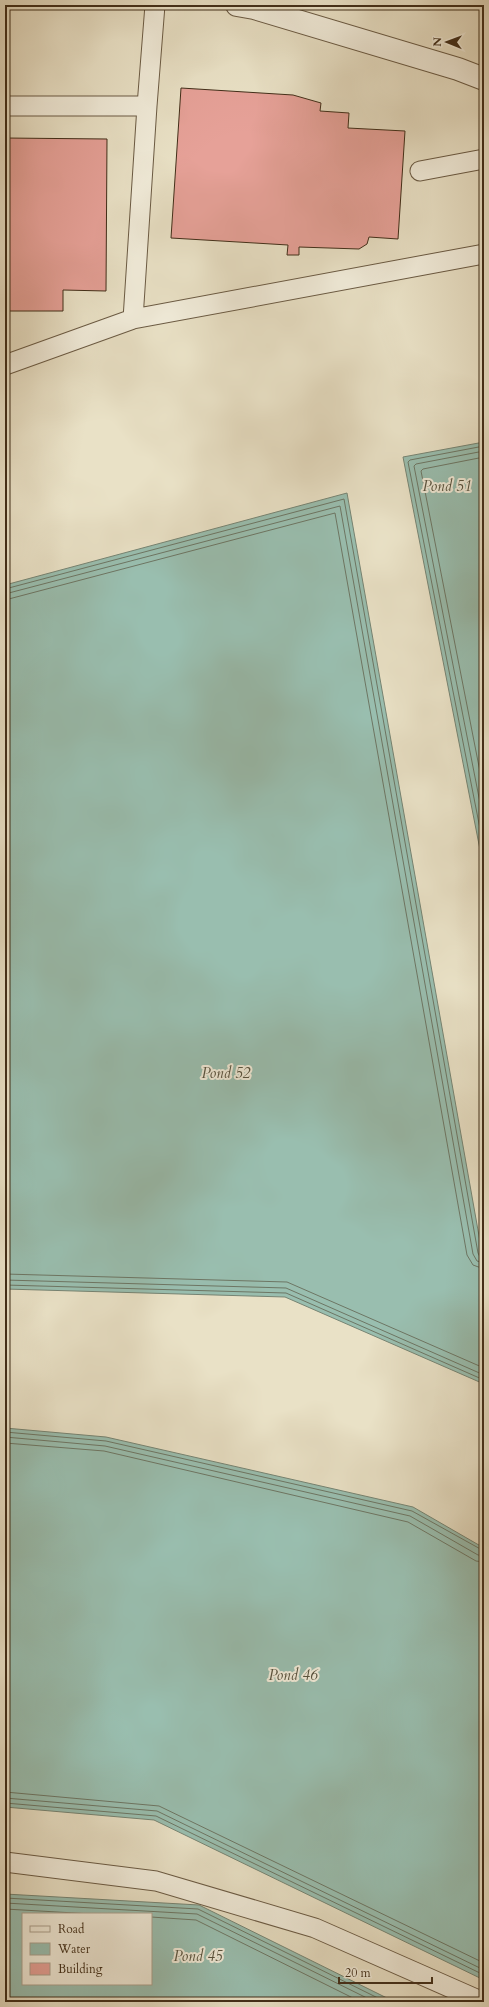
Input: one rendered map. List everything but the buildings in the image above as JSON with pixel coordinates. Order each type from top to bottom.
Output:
[{"type":"street","points":[[237,5],[254,8],[450,66],[484,79]]},
{"type":"lane","points":[[133,319],[155,5]]},
{"type":"lane","points":[[5,106],[147,106]]},
{"type":"lane","points":[[420,171],[484,159]]},
{"type":"lane","points":[[5,365],[133,319],[484,254]]},
{"type":"lane","points":[[5,1862],[156,1882],[307,1925],[483,2002]]},
{"type":"water","name":"Pond 51","points":[[484,442],[484,870],[403,457]]},
{"type":"water","name":"Pond 52","points":[[347,493],[484,1264],[484,1384],[285,1297],[5,1289],[5,585]]},
{"type":"water","name":"Pond 46","points":[[5,1428],[106,1437],[413,1507],[484,1548],[484,1980],[154,1820],[5,1807]]},
{"type":"water","name":"Pond 45","points":[[5,1894],[199,1905],[395,2002],[5,2002]]}]
